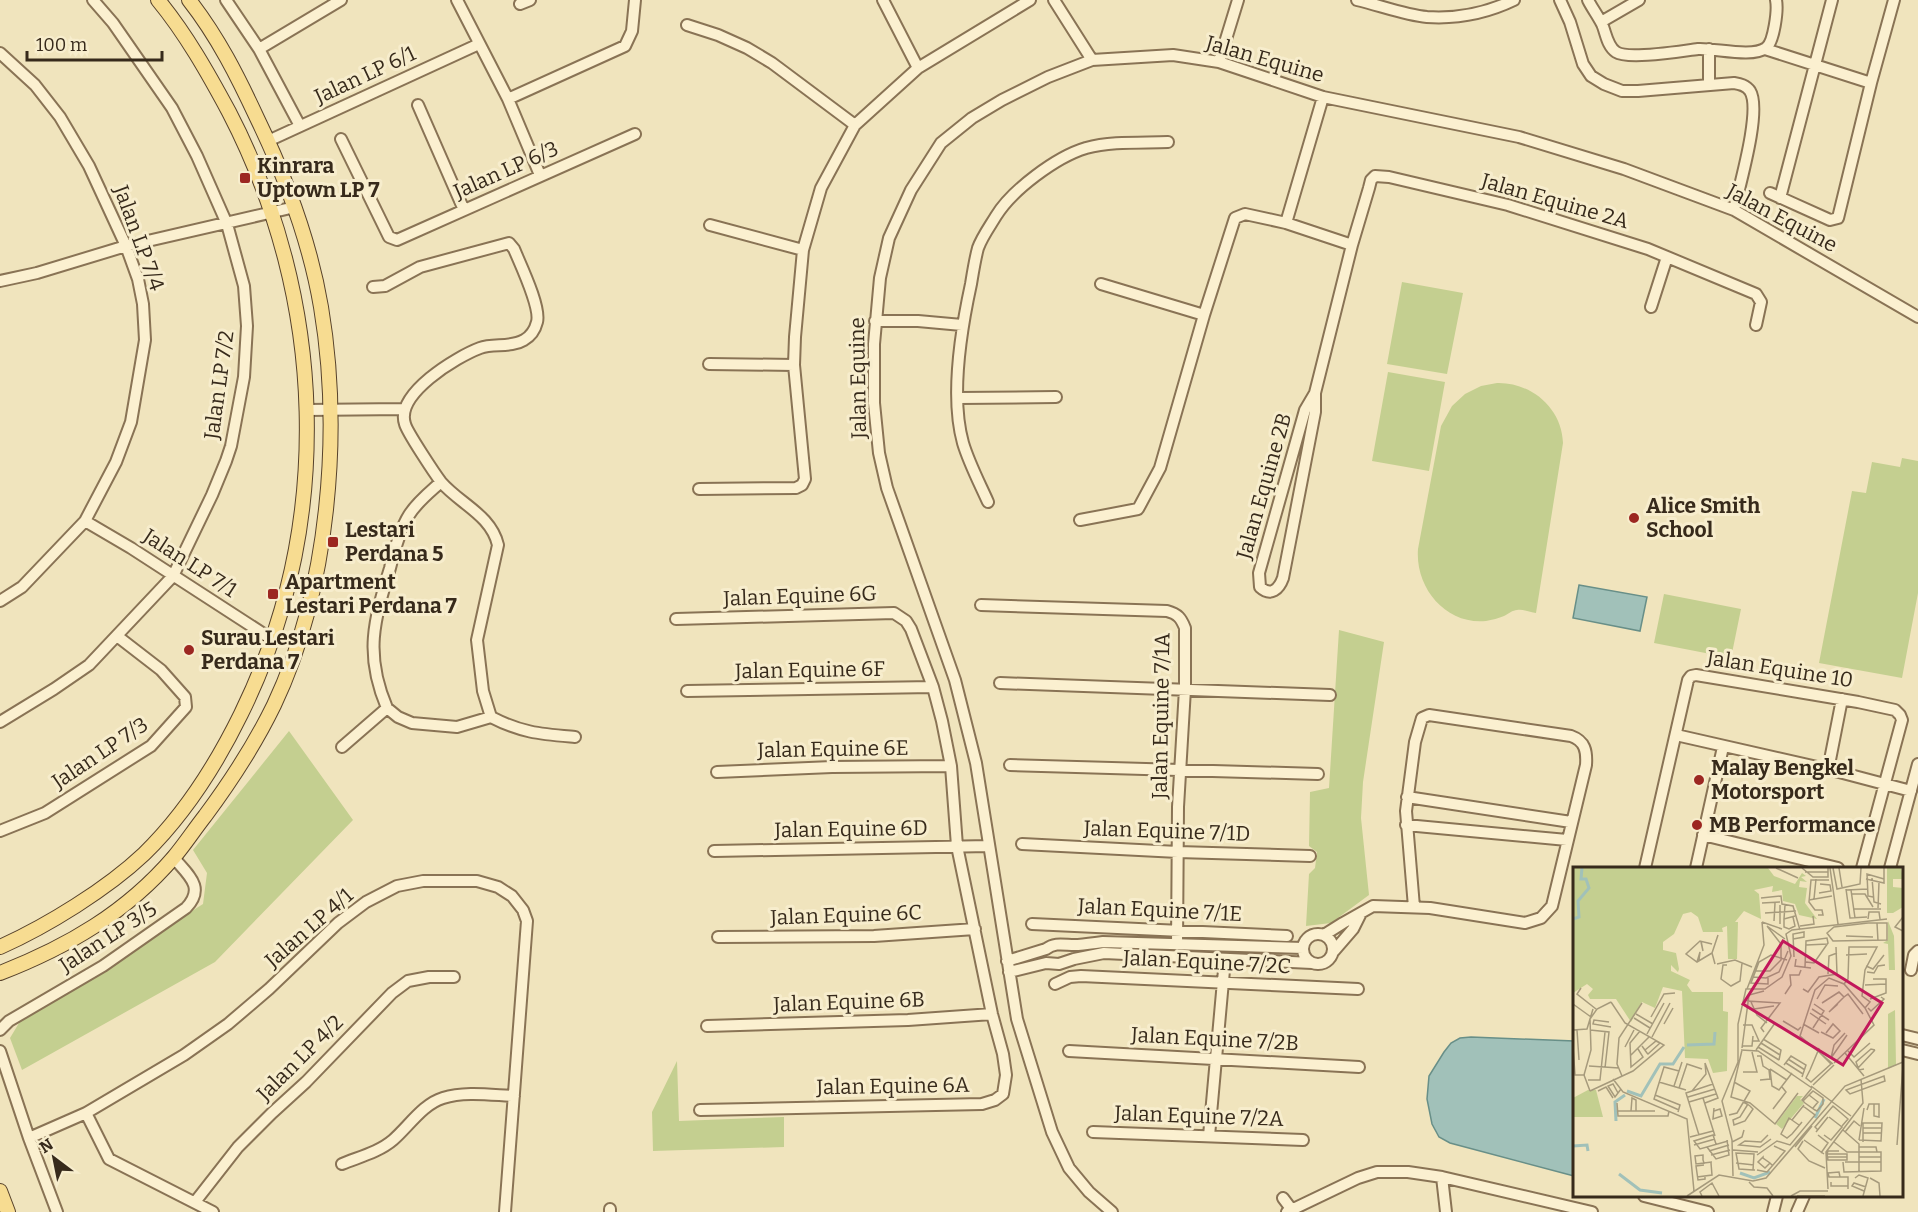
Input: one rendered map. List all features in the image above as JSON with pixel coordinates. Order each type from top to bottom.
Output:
[{"type":"main road","points":[[0,947],[50,920],[113,879],[143,855],[190,800],[225,748],[252,693],[273,640],[293,570],[303,511],[307,451],[306,410],[297,308],[285,257],[271,212],[245,144],[210,77],[158,0]]},
{"type":"main road","points":[[0,973],[31,961],[73,940],[122,908],[173,857],[243,762],[275,704],[298,643],[315,577],[327,500],[331,411],[329,370],[321,306],[295,207],[268,141],[232,64],[208,24],[189,0]]},
{"type":"main road","points":[[0,1191],[8,1212]]},
{"type":"street","name":"Jalan LP 7/2","points":[[0,722],[89,665],[173,576],[226,461],[244,376],[247,326],[244,286],[227,224],[197,156],[172,108],[113,23],[93,0]]},
{"type":"street","points":[[226,0],[259,49],[300,126]]},
{"type":"street","points":[[259,49],[341,0]]},
{"type":"street","points":[[457,0],[508,99],[540,175]]},
{"type":"street","points":[[508,99],[625,46],[632,31],[635,0]]},
{"type":"street","points":[[883,0],[918,68]]},
{"type":"street","points":[[699,489],[796,488],[802,485],[805,479],[794,365],[795,337],[803,250],[821,188],[855,125],[918,68],[1030,0]]},
{"type":"street","points":[[1054,0],[1092,60]]},
{"type":"street","points":[[1219,62],[1238,0]]},
{"type":"street","points":[[1357,0],[1425,17],[1459,17],[1487,11],[1514,0]]},
{"type":"street","points":[[1560,0],[1570,22],[1583,64],[1591,76],[1604,84],[1622,91],[1739,84],[1750,91],[1753,98],[1750,140],[1734,210]]},
{"type":"street","points":[[1588,0],[1602,25],[1610,46],[1614,52],[1620,54],[1645,55],[1709,49],[1754,52],[1765,49],[1871,83]]},
{"type":"street","points":[[1602,25],[1639,0]]},
{"type":"street","points":[[1765,49],[1772,40],[1777,9],[1776,0]]},
{"type":"street","points":[[1832,0],[1815,65],[1775,195],[1830,220],[1838,218],[1894,0]]},
{"type":"street","points":[[687,25],[747,48],[772,63],[855,125]]},
{"type":"street","name":"Jalan LP 6/1","points":[[268,141],[479,44]]},
{"type":"street","points":[[1709,49],[1709,84]]},
{"type":"street","name":"Jalan LP 7/4","points":[[0,53],[35,85],[60,117],[89,166],[126,246],[138,279],[143,304],[145,340],[128,431],[116,462],[85,521],[22,587],[0,601]]},
{"type":"street","name":"Jalan Equine","points":[[1112,1212],[1075,1176],[1061,1152],[1052,1132],[1017,1019],[976,763],[955,680],[887,488],[879,453],[874,403],[875,321],[880,278],[889,238],[911,190],[941,143],[972,118],[1002,100],[1048,77],[1092,60],[1173,55],[1219,62],[1323,97],[1519,137],[1624,169],[1734,210],[1918,317]]},
{"type":"street","points":[[1286,223],[1323,97]]},
{"type":"street","points":[[418,105],[464,210]]},
{"type":"street","name":"Jalan LP 6/3","points":[[341,139],[387,233],[393,240],[401,239],[635,134]]},
{"type":"street","points":[[988,502],[963,442],[959,421],[959,363],[962,325],[979,248],[997,214],[1012,194],[1035,176],[1085,148],[1117,143],[1168,142]]},
{"type":"street","name":"Jalan Equine 2A","points":[[1352,244],[1371,180],[1381,176],[1508,205],[1648,249],[1756,294],[1761,302],[1756,325]]},
{"type":"street","points":[[0,281],[37,273],[126,246],[295,207]]},
{"type":"street","points":[[1080,520],[1138,509],[1160,468],[1204,315],[1235,219],[1245,214],[1286,223],[1352,244]]},
{"type":"street","points":[[710,225],[803,250]]},
{"type":"street","points":[[373,287],[385,286],[420,267],[509,243],[514,249],[537,309],[537,322],[533,333],[522,341],[481,348],[456,360],[428,379],[413,394],[404,409],[405,424],[441,482],[476,511],[496,535],[498,545],[477,640],[483,691],[491,717]]},
{"type":"street","name":"Jalan Equine 2B","points":[[1315,393],[1305,410],[1259,573],[1258,584],[1262,590],[1268,592],[1278,588],[1283,578],[1314,412],[1315,393],[1352,244]]},
{"type":"street","points":[[1651,307],[1667,257]]},
{"type":"street","points":[[1101,284],[1204,315]]},
{"type":"street","points":[[875,321],[918,321],[962,325]]},
{"type":"street","points":[[709,364],[794,365]]},
{"type":"street","points":[[959,398],[1056,397]]},
{"type":"street","points":[[306,410],[404,409]]},
{"type":"street","points":[[441,482],[408,516],[393,555],[376,613],[373,658],[379,688],[387,708],[398,717],[412,723],[457,727],[491,717],[512,728],[533,734],[575,737]]},
{"type":"street","name":"Jalan LP 7/1","points":[[85,521],[273,640]]},
{"type":"street","name":"Jalan Equine 7/1A","points":[[981,604],[1174,613],[1180,617],[1185,628],[1185,689],[1180,769],[1177,945]]},
{"type":"street","name":"Jalan Equine 6G","points":[[676,619],[894,613],[906,621],[933,687],[951,766],[957,846],[992,1014]]},
{"type":"street","name":"Jalan LP 7/3","points":[[0,831],[45,813],[151,746],[186,707],[184,697],[161,669],[117,636]]},
{"type":"street","name":"Jalan Equine 10","points":[[1645,867],[1688,680],[1693,675],[1895,710],[1901,717],[1862,867]]},
{"type":"street","points":[[1000,683],[1330,695]]},
{"type":"street","name":"Jalan Equine 6F","points":[[687,691],[933,687]]},
{"type":"street","points":[[1828,770],[1842,699]]},
{"type":"street","points":[[342,747],[387,708]]},
{"type":"street","points":[[1324,935],[1372,906],[1430,908],[1525,923],[1541,918],[1552,906],[1587,755],[1584,745],[1571,736],[1427,715],[1421,720],[1415,742],[1407,797],[1406,825],[1414,907]]},
{"type":"street","points":[[1676,735],[1911,791]]},
{"type":"street","points":[[1696,867],[1723,747]]},
{"type":"street","points":[[1890,867],[1918,764]]},
{"type":"street","points":[[1010,765],[1318,774]]},
{"type":"street","name":"Jalan Equine 6E","points":[[717,772],[832,767],[951,766]]},
{"type":"street","points":[[1407,797],[1571,822]]},
{"type":"street","points":[[1406,825],[1567,840]]},
{"type":"street","points":[[1703,835],[1834,867]]},
{"type":"street","name":"Jalan Equine 7/1D","points":[[1022,844],[1178,852],[1310,855]]},
{"type":"street","name":"Jalan Equine 6D","points":[[714,851],[989,846]]},
{"type":"street","name":"Jalan LP 3/5","points":[[0,1030],[9,1021],[103,966],[194,900],[196,890],[194,882],[173,857]]},
{"type":"street","name":"Jalan LP 4/1","points":[[29,1138],[86,1113],[184,1055],[228,1024],[304,957],[338,923],[366,902],[397,886],[423,881],[477,881],[498,887],[512,896],[523,910],[527,921],[504,1212]]},
{"type":"street","points":[[1008,967],[1059,964],[1104,953],[1317,964],[1326,962],[1353,929],[1360,914]]},
{"type":"street","name":"Jalan Equine 7/1E","points":[[1032,924],[1287,936]]},
{"type":"street","name":"Jalan Equine 6C","points":[[718,937],[874,936],[975,929]]},
{"type":"street","points":[[1256,934],[1256,948]]},
{"type":"street","points":[[1312,963],[1305,957],[1303,948],[1310,936],[1324,935],[1332,941],[1334,951]]},
{"type":"street","points":[[1008,967],[1050,946],[1068,943],[1074,945],[1103,942],[1303,948]]},
{"type":"street","points":[[1074,945],[1074,959]]},
{"type":"street","points":[[1046,950],[1046,963]]},
{"type":"street","points":[[1910,970],[1914,955],[1918,951]]},
{"type":"street","points":[[1209,1136],[1225,959]]},
{"type":"street","name":"Jalan Equine 7/2C","points":[[1055,984],[1075,976],[1358,989]]},
{"type":"street","name":"Jalan LP 4/2","points":[[195,1202],[238,1147],[306,1082],[392,993],[408,981],[429,977],[454,977]]},
{"type":"street","name":"Jalan Equine 6B","points":[[707,1026],[909,1020],[992,1014]]},
{"type":"street","name":"Jalan Equine 6A","points":[[700,1110],[982,1104],[1003,1094],[1006,1075],[992,1014]]},
{"type":"street","points":[[1903,1035],[1918,1039]]},
{"type":"street","points":[[1903,1050],[1918,1054]]},
{"type":"street","points":[[0,1051],[57,1212]]},
{"type":"street","name":"Jalan Equine 7/2B","points":[[1069,1051],[1359,1067]]},
{"type":"street","points":[[342,1164],[374,1151],[391,1141],[430,1104],[441,1098],[456,1095],[514,1096]]},
{"type":"street","points":[[86,1113],[109,1159],[213,1212]]},
{"type":"street","name":"Jalan Equine 7/2A","points":[[1093,1132],[1303,1140]]},
{"type":"street","points":[[1283,1198],[1290,1211],[1358,1178],[1377,1172],[1408,1172],[1442,1177],[1592,1212]]},
{"type":"street","points":[[1442,1177],[1446,1212]]},
{"type":"street","points":[[1649,1197],[1690,1205],[1708,1212]]},
{"type":"street","points":[[1773,1212],[1777,1197]]},
{"type":"street","points":[[1797,1212],[1803,1197]]},
{"type":"street","points":[[1802,1212],[1803,1197]]},
{"type":"green space","points":[[1402,282],[1463,293],[1447,374],[1387,364]]},
{"type":"green space","points":[[1388,372],[1445,382],[1429,471],[1372,461]]},
{"type":"green space","points":[[1497,383],[1522,387],[1533,392],[1551,408],[1561,430],[1563,443],[1536,613],[1515,610],[1491,620],[1471,621],[1458,617],[1436,601],[1422,577],[1418,563],[1418,549],[1441,426],[1452,406],[1465,394],[1481,386]]},
{"type":"green space","points":[[1902,458],[1918,461],[1918,593],[1902,678],[1819,663],[1852,491],[1866,493],[1872,462],[1900,467]]},
{"type":"green space","points":[[1664,594],[1741,609],[1731,658],[1654,643]]},
{"type":"green space","points":[[1339,630],[1384,642],[1363,782],[1361,818],[1369,895],[1331,923],[1306,926],[1309,874],[1315,868],[1317,852],[1309,846],[1310,792],[1329,788]]},
{"type":"green space","points":[[289,731],[353,820],[215,962],[22,1070],[10,1038],[22,1018],[203,904],[207,873],[193,850]]},
{"type":"green space","points":[[677,1061],[679,1121],[784,1117],[784,1147],[653,1151],[652,1112]]},
{"type":"water","points":[[1579,585],[1647,597],[1640,631],[1573,618]]},
{"type":"water","points":[[1460,1038],[1573,1041],[1573,1176],[1450,1143],[1439,1137],[1432,1124],[1427,1099],[1429,1076],[1451,1043]]},
{"type":"place","name":"Kinrara Uptown LP 7","points":[[245,178]]},
{"type":"place","name":"Alice Smith School","points":[[1634,518]]},
{"type":"place","name":"Lestari Perdana 5","points":[[333,542]]},
{"type":"place","name":"Apartment Lestari Perdana 7","points":[[273,594]]},
{"type":"place","name":"Surau Lestari Perdana 7","points":[[189,650]]},
{"type":"place","name":"Malay Bengkel Motorsport","points":[[1699,780]]},
{"type":"place","name":"MB Performance","points":[[1697,825]]}]
